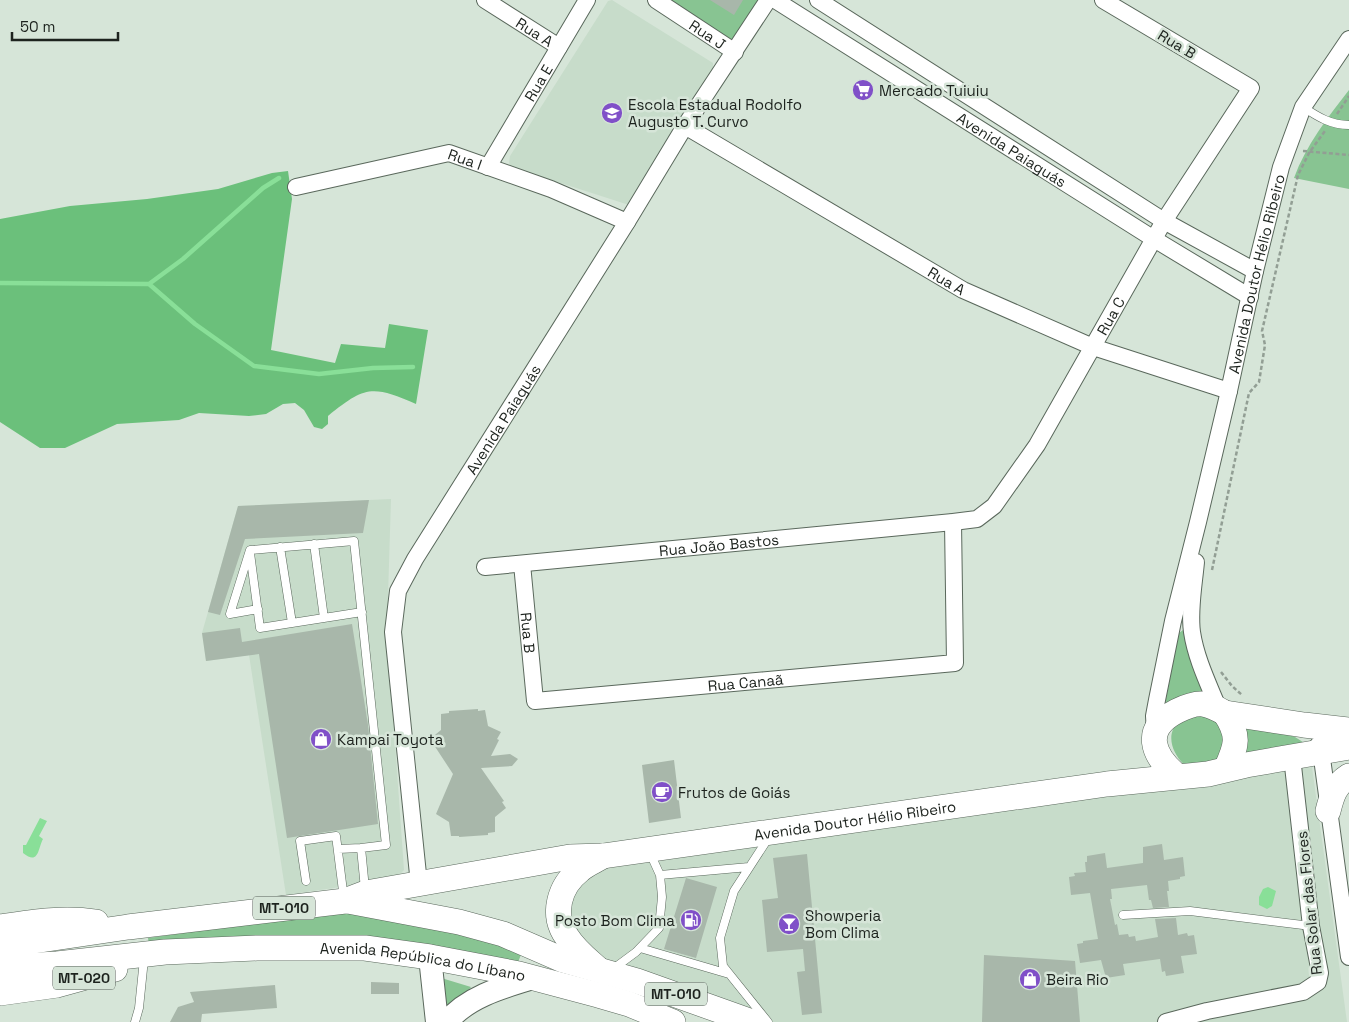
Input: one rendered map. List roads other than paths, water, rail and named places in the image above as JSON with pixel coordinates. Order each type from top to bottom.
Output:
[{"type":"main road","name":"Avenida Doutor Hélio Ribeiro","points":[[1107,784],[1134,766],[1154,737],[1160,723],[1170,715],[1193,704],[1204,704],[1222,711],[1304,726],[1349,730]]},
{"type":"main road","points":[[1222,711],[1233,725],[1236,738],[1234,751],[1226,769]]},
{"type":"main road","points":[[1154,737],[1162,761],[1177,776]]},
{"type":"main road","name":"Avenida Doutor Hélio Ribeiro","points":[[603,856],[1107,784],[1208,774],[1292,756],[1349,747]]},
{"type":"main road","points":[[1328,811],[1333,791],[1340,782],[1349,776]]},
{"type":"main road","name":"MT-010","points":[[0,946],[355,897],[570,857],[603,856]]},
{"type":"main road","name":"MT-010","points":[[603,856],[580,869],[569,880],[562,891],[558,903],[557,916],[562,930],[568,939],[603,972],[669,992],[752,1022]]},
{"type":"main road","points":[[355,897],[502,934],[563,960],[603,972]]},
{"type":"main road","points":[[0,927],[74,915],[128,927]]},
{"type":"main road","name":"Avenida República do Líbano","points":[[154,955],[257,948],[365,948],[430,957],[533,978],[629,1004],[673,1022]]},
{"type":"main road","name":"MT-010","points":[[0,970],[21,966],[154,955]]},
{"type":"main road","name":"MT-020","points":[[0,993],[58,985],[104,973],[154,955]]},
{"type":"street","name":"Rua A","points":[[485,0],[559,47]]},
{"type":"street","name":"Rua E","points":[[488,167],[587,0]]},
{"type":"street","name":"Rua J","points":[[656,0],[735,52]]},
{"type":"street","name":"Avenida Paiaguás","points":[[428,882],[393,632],[398,591],[415,559],[627,222],[685,126],[768,0]]},
{"type":"street","name":"Avenida Paiaguás","points":[[775,0],[1154,239],[1250,297]]},
{"type":"street","name":"Avenida Paiaguás","points":[[818,0],[1164,221],[1255,271]]},
{"type":"street","name":"Rua B","points":[[1103,0],[1251,88]]},
{"type":"street","name":"Avenida Doutor Hélio Ribeiro","points":[[1154,737],[1154,716],[1173,621],[1281,166],[1303,106],[1349,39]]},
{"type":"street","name":"Rua C","points":[[953,522],[977,519],[994,506],[1037,444],[1164,221],[1251,88]]},
{"type":"street","name":"Rua A","points":[[685,126],[963,290],[1093,346],[1229,391]]},
{"type":"street","name":"Rua I","points":[[296,187],[449,153],[551,189],[627,222]]},
{"type":"street","name":"Rua João Bastos","points":[[485,567],[953,522]]},
{"type":"street","name":"Rua Canaã","points":[[535,701],[955,663],[953,522]]},
{"type":"street","name":"Avenida Doutor Hélio Ribeiro","points":[[1198,522],[1192,630],[1195,648],[1202,669],[1222,711]]},
{"type":"street","name":"Rua B","points":[[522,564],[535,701]]},
{"type":"street","points":[[1304,726],[1316,739],[1321,751],[1349,958]]},
{"type":"street","name":"Rua Solar das Flores","points":[[1166,1022],[1207,1011],[1303,992],[1318,982],[1320,973],[1311,926],[1292,756]]},
{"type":"street","points":[[430,957],[451,1020],[468,1004],[490,992],[533,978]]},
{"type":"lane","points":[[1303,106],[1317,116],[1331,122],[1349,124]]},
{"type":"lane","points":[[250,550],[354,541],[386,845],[338,849]]},
{"type":"lane","points":[[314,544],[324,618]]},
{"type":"lane","points":[[280,547],[292,623]]},
{"type":"lane","points":[[250,550],[260,628],[362,612]]},
{"type":"lane","points":[[250,550],[230,614],[258,610]]},
{"type":"lane","points":[[768,1022],[723,966],[720,938],[734,891],[774,831]]},
{"type":"lane","points":[[306,881],[300,841],[336,836],[338,849],[355,897]]},
{"type":"lane","points":[[355,897],[361,848]]},
{"type":"lane","points":[[603,972],[640,948],[659,928],[662,897],[660,875],[648,849]]},
{"type":"lane","points":[[660,875],[749,867]]},
{"type":"lane","points":[[1123,915],[1190,911],[1311,926]]},
{"type":"lane","points":[[640,948],[730,974]]},
{"type":"lane","points":[[135,1022],[154,955]]},
{"type":"waterway","points":[[149,284],[183,259],[263,188],[279,178]]},
{"type":"waterway","points":[[0,283],[149,284],[195,324],[254,366],[319,374],[373,368],[413,367]]},
{"type":"place","name":"Mercado Tuiuiu","points":[[863,90]]},
{"type":"place","name":"Escola Estadual Rodolfo Augusto T. Curvo","points":[[612,113]]},
{"type":"place","name":"Kampai Toyota","points":[[321,739]]},
{"type":"place","name":"Frutos de Goiás","points":[[662,792]]},
{"type":"place","name":"Posto Bom Clima","points":[[691,920]]},
{"type":"place","name":"Showperia Bom Clima","points":[[789,924]]},
{"type":"place","name":"Beira Rio","points":[[1030,979]]}]
